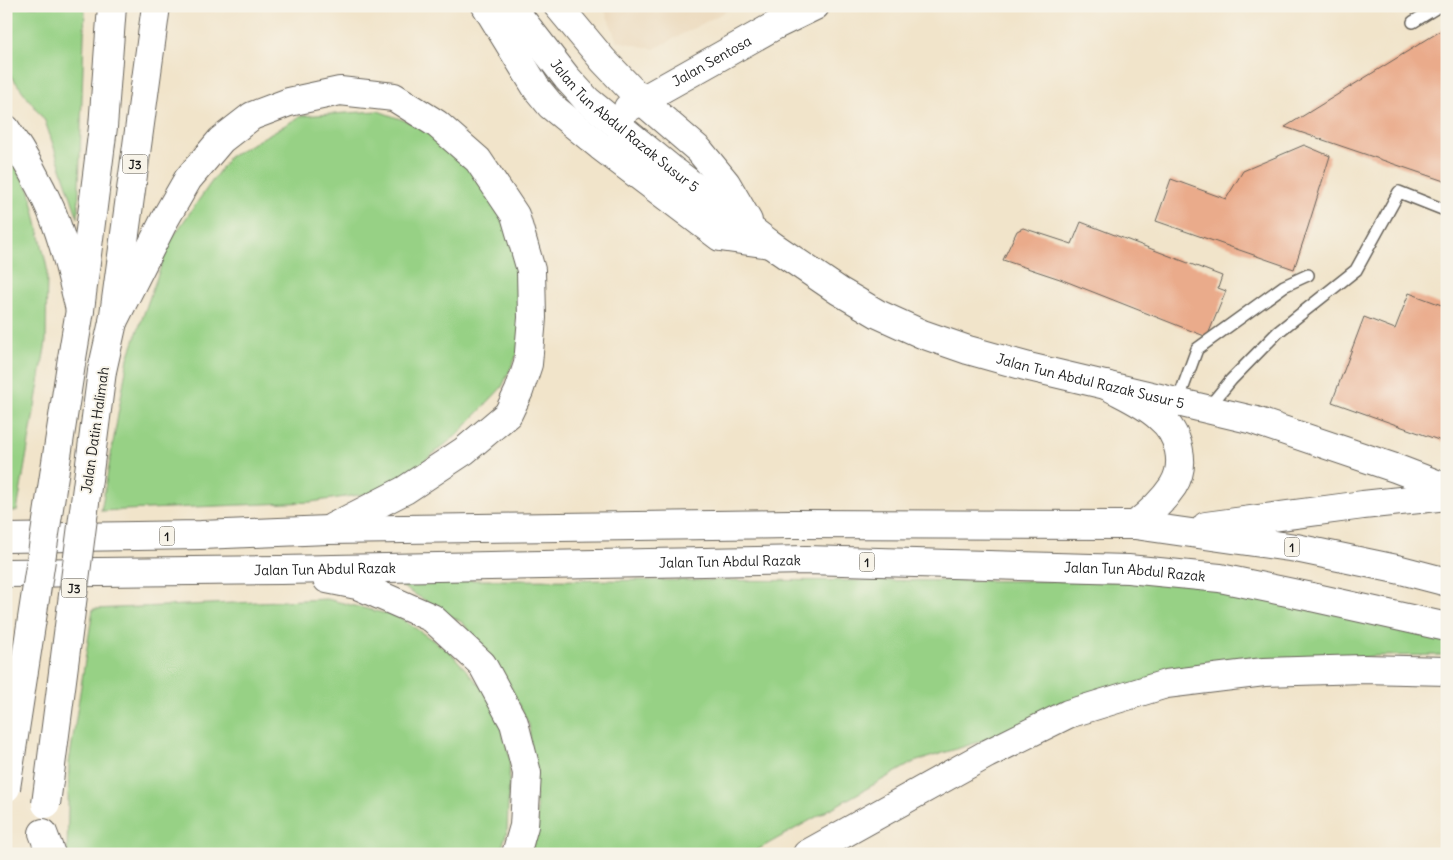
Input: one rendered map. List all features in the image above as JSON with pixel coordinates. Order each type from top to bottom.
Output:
[{"type":"main road","points":[[6,788],[80,310],[103,127],[112,6]]},
{"type":"main road","name":"Jalan Datin Halimah","points":[[44,847],[46,804],[102,371],[113,322],[156,6]]},
{"type":"main road","points":[[486,6],[537,89],[551,106],[600,146],[720,237],[762,238]]},
{"type":"main road","name":"Jalan Tun Abdul Razak Susur 5","points":[[511,6],[576,89],[610,119],[675,172],[762,238],[839,291],[878,314],[922,334],[998,359],[1253,420],[1395,468],[1447,488]]},
{"type":"main road","name":"Jalan Tun Abdul Razak Susur 5","points":[[558,6],[603,60],[641,100],[699,150],[726,183],[762,238]]},
{"type":"main road","name":"Jalan Sentosa","points":[[610,119],[776,25],[815,6]]},
{"type":"main road","points":[[113,322],[165,219],[188,179],[220,140],[252,116],[289,102],[340,91],[394,98],[437,124],[478,160],[515,215],[531,270],[532,327],[528,364],[520,391],[508,414],[464,451],[405,490],[328,530]]},
{"type":"main road","points":[[6,129],[16,144],[50,209],[71,270],[80,310]]},
{"type":"main road","points":[[1106,385],[1159,417],[1172,431],[1180,450],[1179,468],[1174,485],[1151,512],[1135,525]]},
{"type":"main road","points":[[1174,531],[1300,513],[1447,496]]},
{"type":"main road","name":"1","points":[[6,538],[201,535],[328,530],[791,524],[1135,525],[1296,548],[1401,570],[1447,582]]},
{"type":"main road","name":"Jalan Tun Abdul Razak","points":[[6,573],[806,560],[1128,569],[1220,578],[1447,627]]},
{"type":"main road","points":[[281,570],[357,585],[432,618],[482,664],[514,724],[527,773],[524,826],[516,854]]},
{"type":"main road","points":[[806,854],[987,754],[1068,714],[1166,684],[1264,672],[1363,668],[1447,670]]},
{"type":"lane","points":[[1413,22],[1439,6]]},
{"type":"lane","points":[[1208,408],[1231,380],[1278,332],[1356,270],[1399,192],[1447,211]]},
{"type":"lane","points":[[1178,401],[1197,349],[1284,286],[1308,275]]},
{"type":"shaded area","points":[[603,6],[736,6],[654,49],[617,41]]},
{"type":"green space","points":[[6,6],[85,6],[78,218],[45,121],[6,69]]},
{"type":"green space","points":[[378,111],[420,126],[508,202],[530,327],[502,387],[457,435],[400,480],[372,493],[311,502],[101,511],[128,358],[170,241],[229,157],[301,116]]},
{"type":"green space","points":[[6,152],[30,191],[47,268],[46,342],[17,511],[6,511]]},
{"type":"green space","points":[[391,580],[1191,581],[1447,630],[1447,655],[1372,656],[1170,683],[914,762],[750,854],[531,854],[538,825],[529,725],[506,678],[463,623]]},
{"type":"green space","points":[[327,599],[399,617],[450,652],[492,699],[510,757],[507,831],[500,854],[67,854],[69,763],[93,609]]},
{"type":"building","points":[[1447,27],[1447,182],[1285,127]]},
{"type":"building","points":[[1304,145],[1330,156],[1294,269],[1156,221],[1171,179],[1226,199],[1243,171]]},
{"type":"building","points":[[1081,222],[1222,276],[1218,288],[1226,291],[1207,337],[1060,279],[1003,260],[1017,231],[1023,228],[1072,244]]},
{"type":"building","points":[[1409,293],[1447,307],[1447,443],[1332,402],[1364,317],[1395,329]]}]
